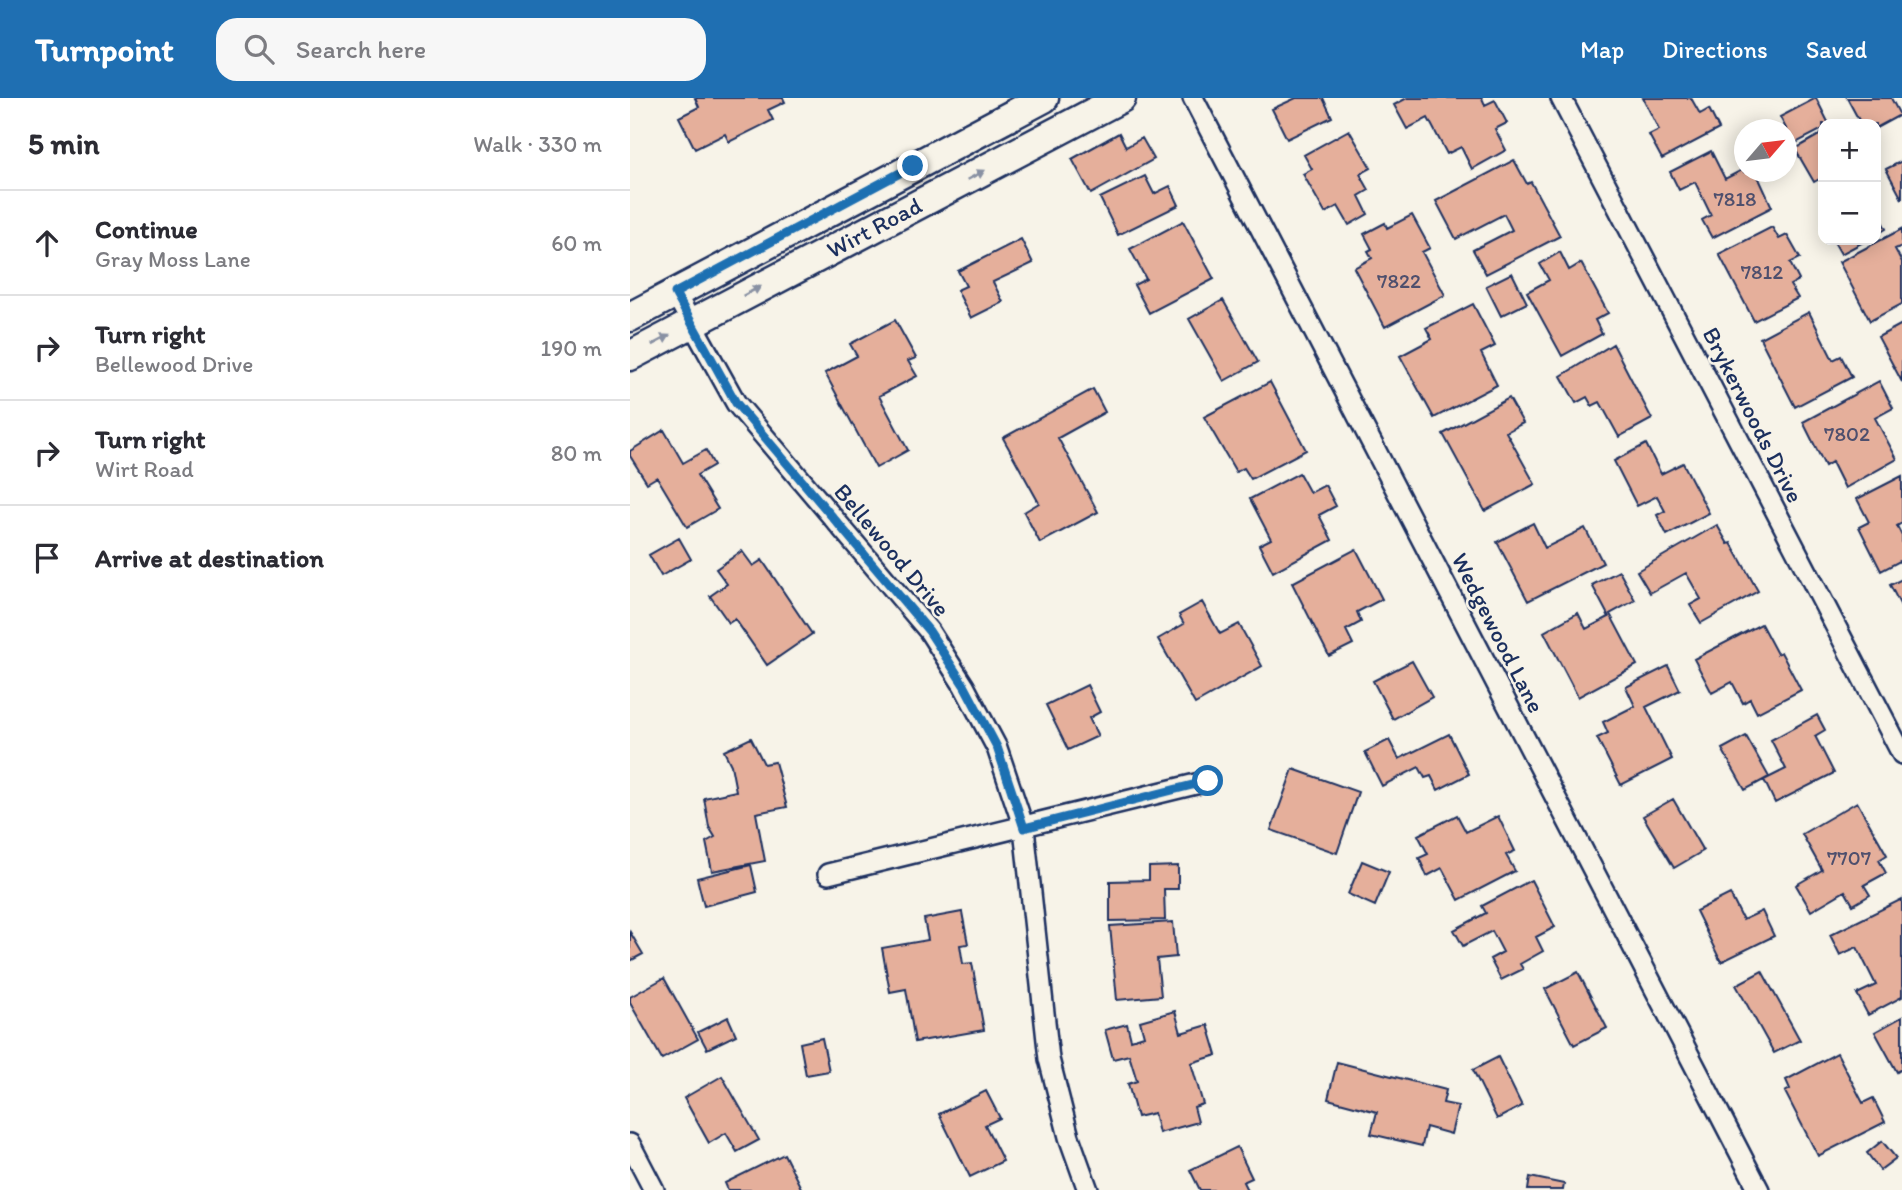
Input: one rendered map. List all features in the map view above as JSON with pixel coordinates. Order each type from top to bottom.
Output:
[{"type":"main road","name":"Wirt Road","points":[[630,317],[1045,98]]},
{"type":"main road","name":"Wirt Road","points":[[630,356],[1121,98]]},
{"type":"main road","points":[[913,166],[931,198]]},
{"type":"street","name":"Wedgewood Lane","points":[[1193,98],[1759,1190]]},
{"type":"street","name":"Brykerwoods Drive","points":[[1561,98],[1902,754]]},
{"type":"street","name":"Bellewood Drive","points":[[675,293],[736,403],[929,631],[964,685],[997,747],[1024,828],[1049,1059],[1069,1138],[1088,1190]]},
{"type":"street","points":[[828,874],[1208,781]]},
{"type":"street","points":[[630,1144],[654,1190]]},
{"type":"building","points":[[695,98],[783,98],[785,102],[768,110],[773,120],[729,142],[725,134],[695,149],[679,117],[699,107]]},
{"type":"building","points":[[695,98],[783,98],[785,102],[768,110],[773,120],[729,142],[725,134],[695,149],[679,117],[699,107]]},
{"type":"building","points":[[1296,98],[1323,98],[1332,117],[1287,139],[1272,109]]},
{"type":"building","points":[[1407,98],[1482,98],[1485,105],[1495,100],[1507,123],[1495,129],[1506,150],[1472,169],[1461,147],[1447,154],[1428,118],[1407,129],[1394,105]]},
{"type":"building","points":[[1643,98],[1691,98],[1700,114],[1709,109],[1719,129],[1662,159],[1649,135],[1659,130]]},
{"type":"building","points":[[1816,98],[1826,119],[1818,119],[1818,132],[1797,142],[1797,119],[1780,117]]},
{"type":"building","points":[[1847,98],[1891,98],[1900,115],[1881,125],[1881,119],[1858,119]]},
{"type":"building","points":[[1349,130],[1371,168],[1360,174],[1369,190],[1359,196],[1368,214],[1349,225],[1338,206],[1325,213],[1303,174],[1312,169],[1304,155]]},
{"type":"building","points":[[1119,133],[1126,147],[1142,138],[1154,159],[1091,194],[1072,159]]},
{"type":"building","points":[[1818,136],[1818,180],[1814,182],[1797,148]]},
{"type":"building","points":[[1711,151],[1725,179],[1734,174],[1734,182],[1761,182],[1772,207],[1712,238],[1702,220],[1711,215],[1695,182],[1679,190],[1670,172]]},
{"type":"building","points":[[1514,160],[1527,184],[1531,182],[1560,236],[1486,274],[1473,250],[1512,230],[1504,214],[1456,239],[1436,201]]},
{"type":"building","points":[[1902,161],[1902,199],[1886,169]]},
{"type":"building","points":[[1145,176],[1154,194],[1170,186],[1179,205],[1118,235],[1100,198]]},
{"type":"building","points":[[1412,215],[1430,248],[1422,252],[1445,295],[1385,327],[1354,268],[1372,258],[1368,251],[1372,249],[1364,234],[1385,223],[1387,228]]},
{"type":"building","points":[[1881,220],[1886,229],[1881,232]]},
{"type":"building","points":[[1183,221],[1214,279],[1149,313],[1134,285],[1146,279],[1130,249]]},
{"type":"building","points":[[1772,227],[1779,239],[1787,235],[1800,258],[1790,263],[1799,280],[1790,285],[1798,298],[1754,321],[1719,254]]},
{"type":"building","points":[[1902,229],[1902,246],[1895,249],[1902,262],[1902,304],[1870,321],[1839,262],[1871,245],[1881,245],[1881,240]]},
{"type":"building","points":[[1021,239],[1033,263],[993,282],[1003,302],[971,318],[957,290],[966,286],[958,271]]},
{"type":"building","points":[[1836,245],[1858,245],[1841,254]]},
{"type":"building","points":[[1560,252],[1569,270],[1581,263],[1608,313],[1595,320],[1602,334],[1562,356],[1527,292],[1549,280],[1540,264]]},
{"type":"building","points":[[1512,273],[1527,303],[1501,316],[1486,286]]},
{"type":"building","points":[[1223,300],[1258,362],[1224,381],[1189,319]]},
{"type":"building","points":[[1473,304],[1495,346],[1481,353],[1497,385],[1434,418],[1400,356],[1432,339],[1426,328]]},
{"type":"building","points":[[1809,312],[1833,360],[1841,356],[1852,377],[1795,407],[1760,338]]},
{"type":"building","points":[[895,320],[916,358],[908,361],[917,376],[879,396],[908,450],[876,468],[825,373],[857,356],[850,344]]},
{"type":"building","points":[[1902,324],[1902,382],[1878,337]]},
{"type":"building","points":[[1613,344],[1652,419],[1619,437],[1600,402],[1592,406],[1587,397],[1576,403],[1561,376]]},
{"type":"building","points":[[1879,381],[1893,408],[1875,418],[1897,459],[1845,488],[1832,462],[1825,466],[1803,422]]},
{"type":"building","points":[[1270,382],[1306,450],[1251,479],[1244,468],[1236,472],[1204,417]]},
{"type":"building","points":[[1093,389],[1105,412],[1058,438],[1098,512],[1040,543],[1024,512],[1039,503],[1003,438]]},
{"type":"building","points":[[1509,398],[1523,423],[1506,432],[1535,484],[1485,511],[1443,434]]},
{"type":"building","points":[[664,430],[683,463],[706,450],[714,465],[697,475],[718,509],[687,527],[657,477],[647,483],[630,456],[630,451]]},
{"type":"building","points":[[1646,444],[1661,474],[1683,463],[1709,513],[1667,535],[1657,515],[1665,511],[1657,496],[1637,506],[1614,461]]},
{"type":"building","points":[[1299,473],[1310,493],[1325,485],[1336,506],[1319,515],[1332,540],[1273,572],[1259,545],[1271,539],[1250,499]]},
{"type":"building","points":[[1902,476],[1902,523],[1897,526],[1902,536],[1902,560],[1881,571],[1859,527],[1869,522],[1857,499]]},
{"type":"building","points":[[1533,523],[1545,548],[1585,528],[1603,563],[1528,601],[1497,542]]},
{"type":"building","points":[[1717,525],[1728,544],[1731,543],[1758,591],[1701,623],[1690,605],[1701,599],[1686,573],[1650,593],[1637,571]]},
{"type":"building","points":[[679,538],[691,559],[661,576],[649,555]]},
{"type":"building","points":[[1356,549],[1382,599],[1357,612],[1361,622],[1346,630],[1353,644],[1329,656],[1292,583]]},
{"type":"building","points":[[742,551],[753,566],[762,560],[812,634],[767,665],[735,619],[729,623],[710,596],[727,584],[716,569]]},
{"type":"building","points":[[1619,571],[1635,600],[1610,614],[1637,665],[1578,697],[1544,632],[1578,613],[1586,629],[1609,617],[1592,585]]},
{"type":"building","points":[[1902,579],[1902,608],[1890,585]]},
{"type":"building","points":[[1202,602],[1220,634],[1239,624],[1262,666],[1195,704],[1158,639],[1184,624],[1179,615]]},
{"type":"building","points":[[1761,624],[1777,654],[1781,652],[1801,690],[1757,713],[1750,699],[1743,703],[1732,682],[1712,693],[1694,659]]},
{"type":"building","points":[[1412,661],[1432,697],[1393,719],[1373,681]]},
{"type":"building","points":[[1668,666],[1680,690],[1646,707],[1672,759],[1621,785],[1597,738],[1608,733],[1603,722],[1635,706],[1626,687]]},
{"type":"building","points":[[1087,685],[1100,712],[1089,718],[1098,736],[1068,750],[1046,705]]},
{"type":"building","points":[[1817,715],[1825,730],[1815,736],[1834,773],[1775,803],[1764,780],[1786,769],[1771,740]]},
{"type":"building","points":[[1449,734],[1469,774],[1438,790],[1431,776],[1425,778],[1419,767],[1382,786],[1365,752],[1389,740],[1399,759]]},
{"type":"building","points":[[1746,736],[1769,777],[1745,790],[1722,749]]},
{"type":"building","points":[[751,738],[764,764],[775,762],[787,807],[756,813],[765,861],[712,871],[706,842],[715,837],[709,827],[704,798],[736,791],[731,765],[724,751]]},
{"type":"building","points":[[1293,769],[1358,792],[1337,853],[1271,830]]},
{"type":"building","points":[[1673,799],[1703,851],[1674,868],[1643,816]]},
{"type":"building","points":[[1857,802],[1887,855],[1879,860],[1886,873],[1864,885],[1870,895],[1853,905],[1845,891],[1811,911],[1796,885],[1822,870],[1802,834]]},
{"type":"building","points":[[1457,815],[1466,832],[1498,816],[1515,851],[1506,855],[1515,871],[1459,900],[1442,868],[1427,876],[1419,858],[1428,854],[1418,835]]},
{"type":"building","points":[[1362,861],[1389,872],[1375,906],[1348,894]]},
{"type":"building","points":[[751,865],[757,892],[704,906],[697,878]]},
{"type":"building","points":[[1178,866],[1178,889],[1164,889],[1165,920],[1110,921],[1110,881],[1149,880],[1149,867]]},
{"type":"building","points":[[1531,880],[1555,927],[1536,937],[1543,951],[1520,964],[1523,969],[1501,980],[1490,959],[1503,952],[1492,931],[1463,946],[1454,930],[1486,913],[1482,906]]},
{"type":"building","points":[[1730,894],[1743,920],[1762,911],[1774,936],[1721,962],[1696,911]]},
{"type":"building","points":[[1902,899],[1902,997],[1868,1015],[1857,994],[1876,985],[1857,947],[1840,955],[1830,935]]},
{"type":"building","points":[[962,912],[968,944],[960,945],[963,964],[972,963],[984,1030],[915,1042],[906,989],[890,992],[882,948],[928,940],[924,919]]},
{"type":"building","points":[[1173,922],[1176,957],[1157,959],[1161,996],[1117,1000],[1110,926]]},
{"type":"building","points":[[630,932],[643,954],[630,961]]},
{"type":"building","points":[[1762,971],[1800,1040],[1774,1053],[1736,985]]},
{"type":"building","points":[[1578,972],[1607,1028],[1574,1045],[1545,989]]},
{"type":"building","points":[[664,978],[698,1039],[662,1059],[630,1003],[630,997]]},
{"type":"building","points":[[1175,1011],[1181,1033],[1208,1025],[1217,1055],[1191,1063],[1203,1104],[1194,1107],[1198,1122],[1159,1133],[1154,1113],[1137,1117],[1128,1084],[1137,1081],[1129,1055],[1113,1059],[1105,1030],[1127,1024],[1131,1040],[1144,1036],[1140,1021]]},
{"type":"building","points":[[728,1017],[736,1035],[707,1049],[698,1032]]},
{"type":"building","points":[[1902,1017],[1902,1069],[1897,1072],[1875,1032]]},
{"type":"building","points":[[822,1038],[829,1071],[806,1075],[800,1043]]},
{"type":"building","points":[[1837,1053],[1863,1103],[1873,1098],[1885,1122],[1818,1156],[1785,1092],[1790,1089],[1786,1080]]},
{"type":"building","points":[[1498,1057],[1522,1106],[1497,1119],[1473,1070]]},
{"type":"building","points":[[1337,1062],[1446,1090],[1443,1103],[1458,1106],[1451,1134],[1426,1127],[1422,1146],[1371,1134],[1377,1112],[1328,1099]]},
{"type":"building","points":[[722,1076],[759,1140],[737,1152],[726,1133],[709,1143],[684,1098]]},
{"type":"building","points":[[986,1091],[1000,1118],[985,1125],[1003,1161],[970,1177],[939,1114]]},
{"type":"building","points":[[1882,1141],[1896,1158],[1880,1170],[1867,1153]]},
{"type":"building","points":[[1237,1147],[1252,1178],[1243,1182],[1247,1190],[1200,1190],[1190,1170]]},
{"type":"building","points":[[784,1154],[802,1190],[728,1190],[725,1183]]},
{"type":"building","points":[[1530,1177],[1564,1184],[1563,1190],[1528,1190]]},
{"type":"route","points":[[913,166],[675,293],[736,403],[929,631],[964,685],[997,747],[1024,828],[1208,781]]}]
